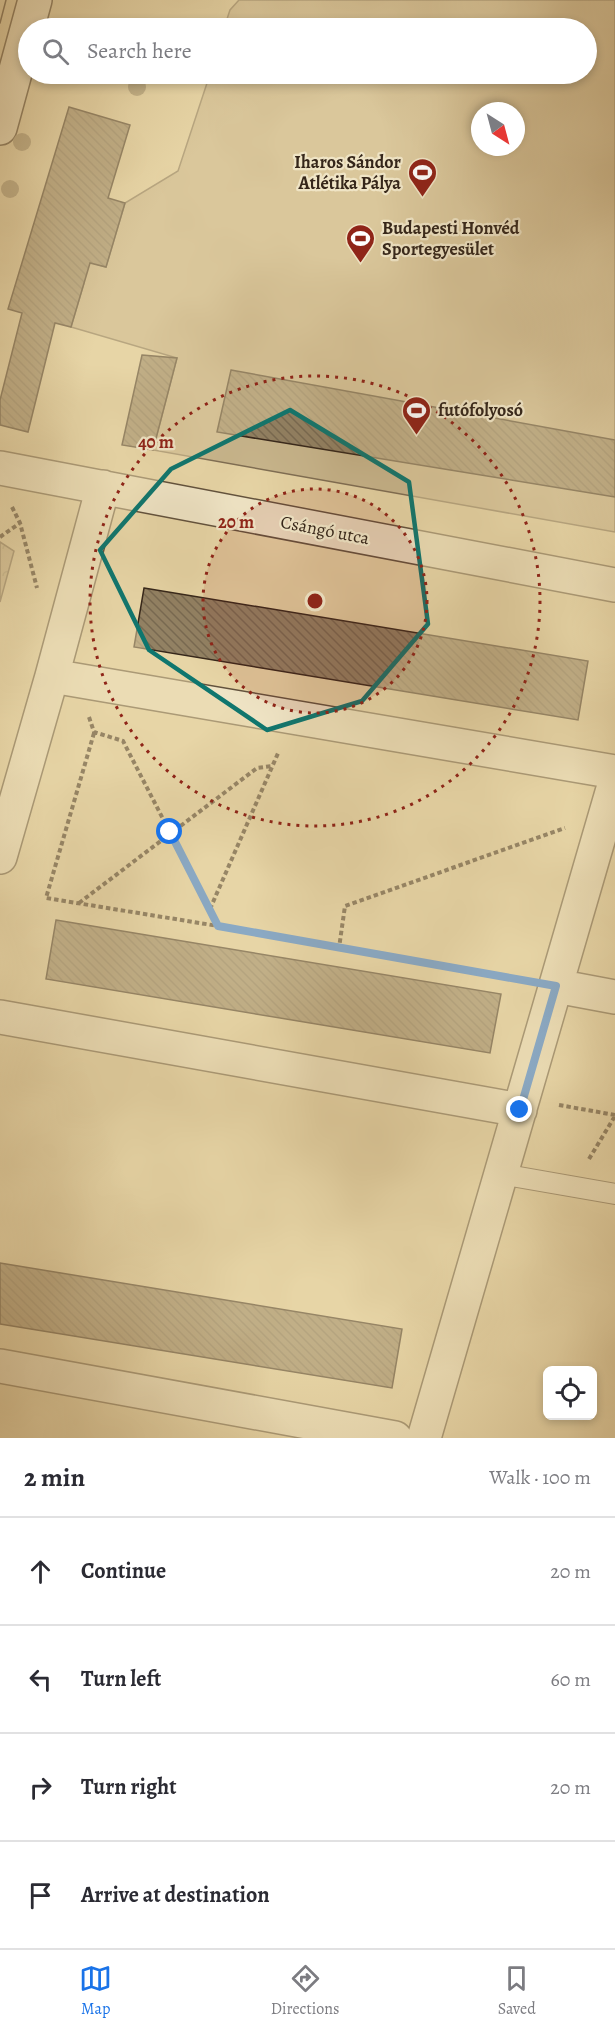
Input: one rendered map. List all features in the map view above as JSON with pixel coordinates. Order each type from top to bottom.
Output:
[{"type":"street","points":[[30,18],[35,0]]},
{"type":"street","points":[[0,128],[18,62]]},
{"type":"street","name":"Csángó utca","points":[[0,468],[615,585]]},
{"type":"street","points":[[0,857],[64,678],[61,644],[103,487]]},
{"type":"street","points":[[64,678],[615,772]]},
{"type":"street","points":[[424,1438],[615,783]]},
{"type":"street","points":[[556,986],[615,997]]},
{"type":"street","points":[[0,1017],[522,1104]]},
{"type":"street","points":[[0,1366],[395,1438]]},
{"type":"lane","points":[[501,1174],[615,1194]]},
{"type":"path","points":[[11,504],[20,523],[40,596],[61,644]]},
{"type":"path","points":[[0,537],[20,523]]},
{"type":"path","points":[[64,678],[94,732],[123,741],[218,926]]},
{"type":"path","points":[[210,910],[294,718]]},
{"type":"path","points":[[94,732],[46,898],[556,986]]},
{"type":"path","points":[[80,903],[170,832],[257,768],[272,766]]},
{"type":"path","points":[[339,948],[345,906],[606,814]]},
{"type":"path","points":[[522,1104],[615,1115],[572,1186]]},
{"type":"highlighted area","points":[[290,410],[409,482],[428,624],[362,701],[267,730],[149,650],[100,550],[171,469]]},
{"type":"green space","name":"Budapesti Honvéd Sportegyesület","points":[[239,0],[615,0],[615,532],[153,450],[177,358],[71,327],[84,283],[79,259],[106,267],[125,203],[178,171],[207,84],[597,84],[597,18],[227,18],[230,10]]},
{"type":"green space","points":[[0,542],[14,551],[0,602]]},
{"type":"building","points":[[69,107],[130,125],[108,198],[125,203],[106,267],[90,263],[71,327],[55,323],[28,432],[0,425],[0,400],[22,313],[8,309]]},
{"type":"building","points":[[142,355],[177,358],[153,450],[122,445]]},
{"type":"building","name":"futófolyosó","points":[[231,370],[615,440],[615,497],[217,432]]},
{"type":"building","points":[[144,588],[588,661],[578,720],[134,647]]},
{"type":"building","points":[[56,920],[501,994],[490,1053],[46,979]]},
{"type":"building","points":[[0,1263],[402,1329],[392,1388],[0,1324]]},
{"type":"tram line","points":[[0,23],[6,0]]},
{"type":"place","name":"Iharos Sándor Atlétika Pálya","points":[[422,198]]},
{"type":"place","name":"Budapesti Honvéd Sportegyesület","points":[[361,264]]},
{"type":"place","name":"futófolyosó","points":[[417,436]]},
{"type":"route","points":[[170,832],[218,926],[556,986],[520,1110]]}]
